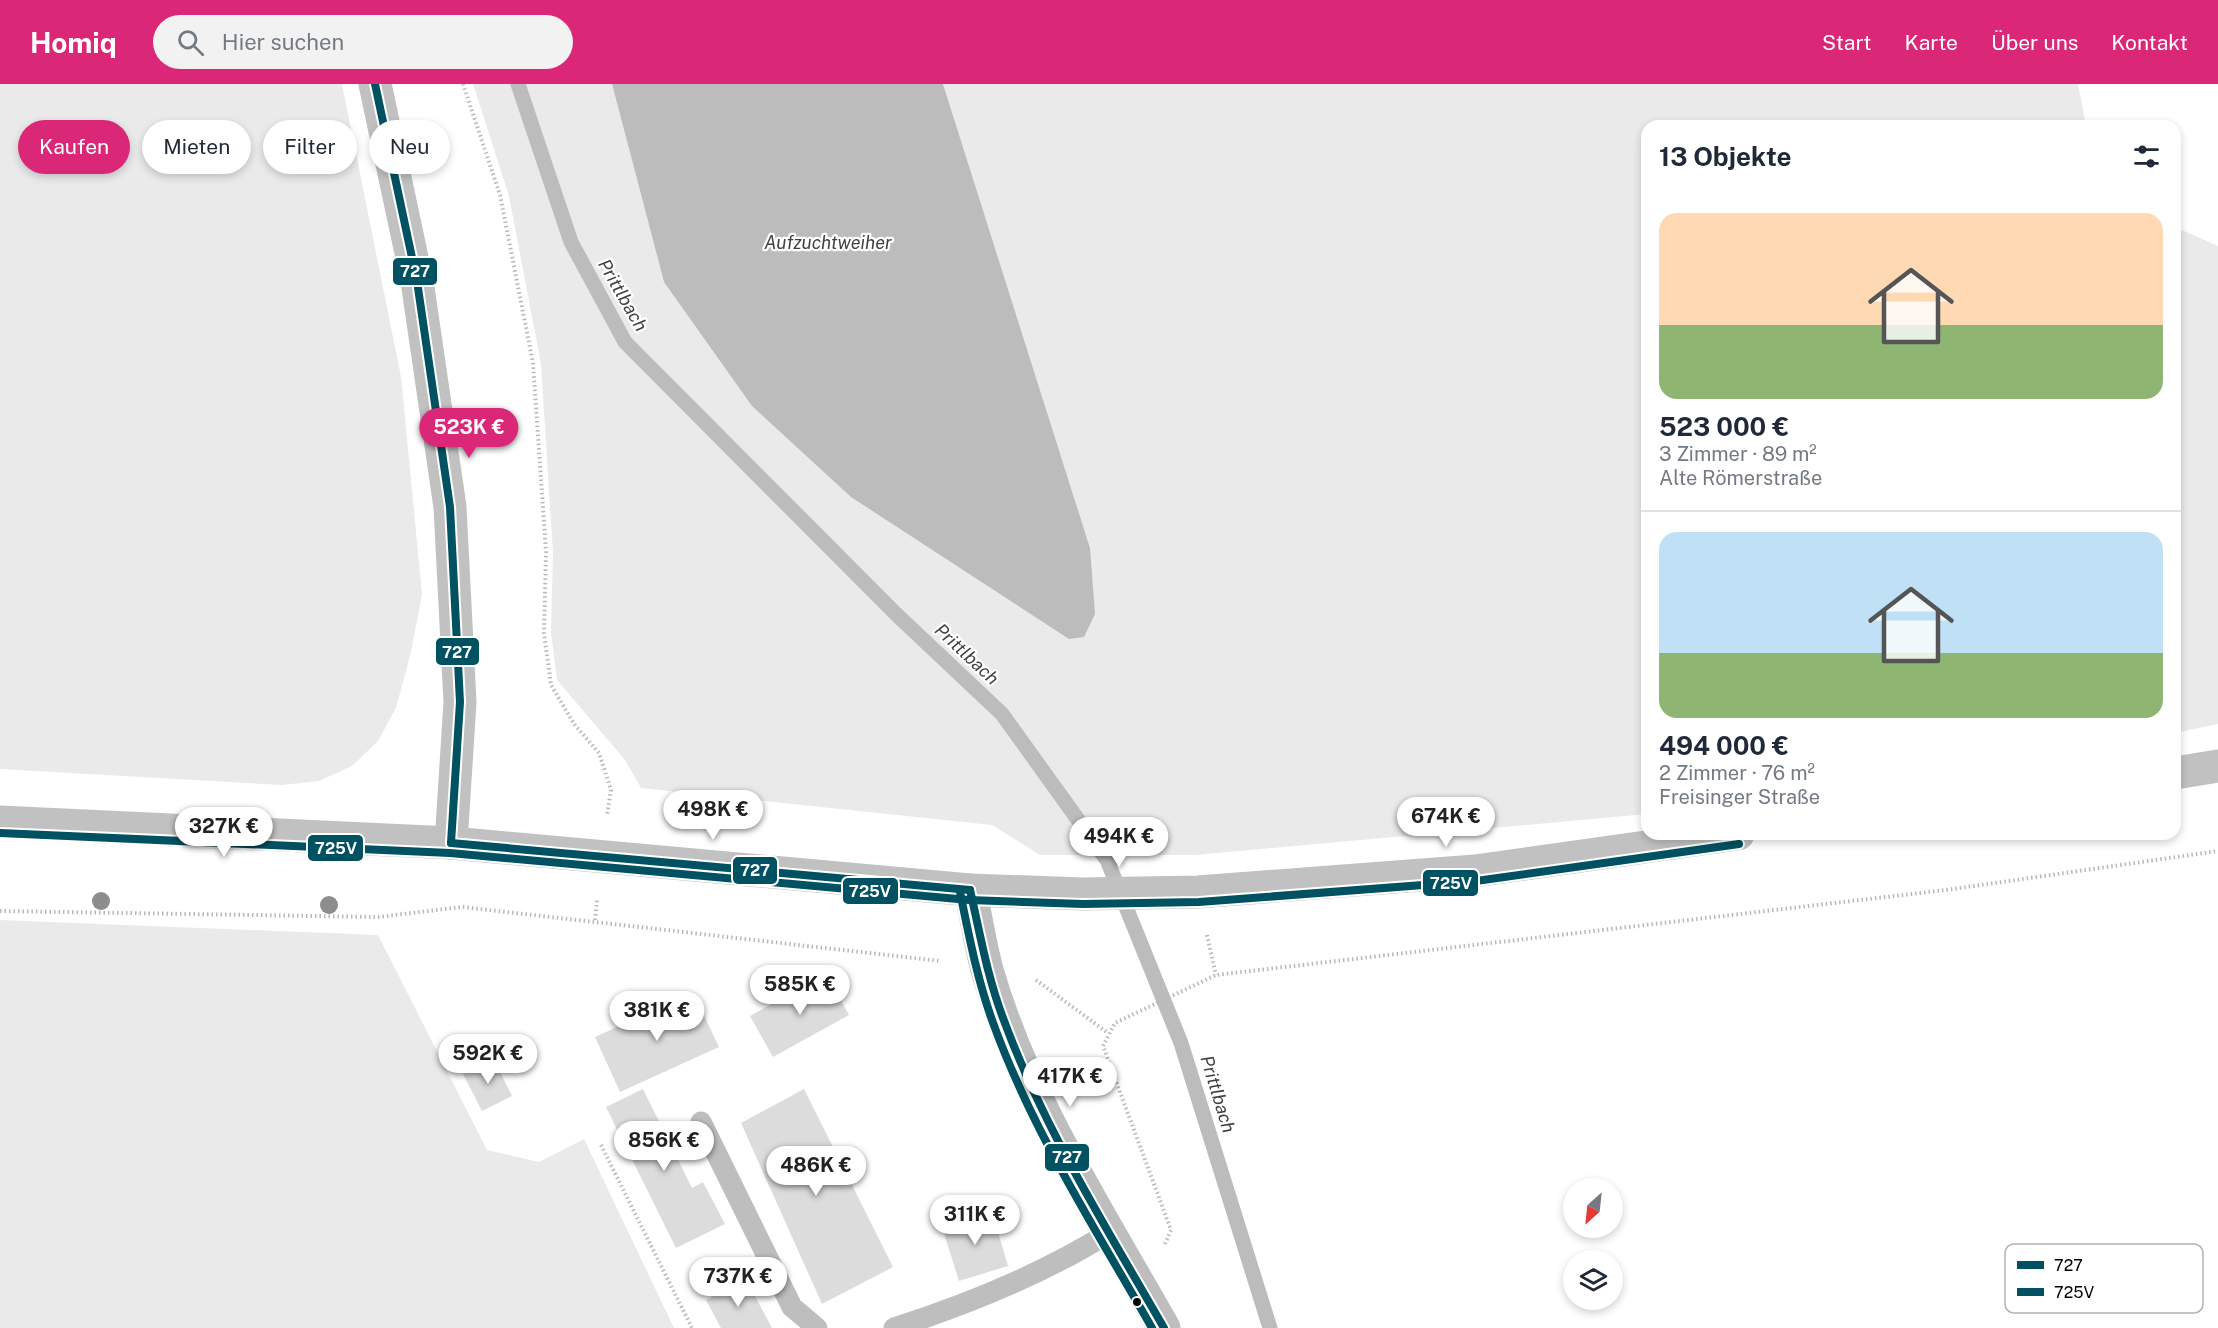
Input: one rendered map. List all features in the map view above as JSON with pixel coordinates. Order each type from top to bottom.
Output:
[{"type":"main road","points":[[375,84],[417,281],[450,507],[460,702],[451,843]]},
{"type":"main road","points":[[2181,771],[2218,766]]},
{"type":"main road","points":[[0,822],[451,843],[970,890],[1083,894],[1156,893],[1475,871],[1695,840]]},
{"type":"street","points":[[970,890],[987,969],[1009,1035],[1037,1100],[1164,1328]]},
{"type":"lane","points":[[701,1122],[792,1307],[818,1328]]},
{"type":"lane","points":[[894,1328],[939,1313],[1030,1276],[1110,1232]]},
{"type":"path","points":[[463,84],[500,195],[533,363],[546,552],[544,633],[551,685],[574,724],[599,753],[611,790],[595,920]]},
{"type":"path","points":[[1128,1264],[1164,1247],[1171,1230],[1104,1054],[1103,1046],[1115,1023],[1216,975],[1946,890],[2218,851]]},
{"type":"path","points":[[0,911],[378,917],[462,907],[595,920],[919,957],[987,969],[1040,981],[1108,1033]]},
{"type":"path","points":[[601,1145],[692,1328]]},
{"type":"shaded area","points":[[0,84],[342,84],[349,120],[263,120],[263,174],[357,174],[357,158],[401,377],[422,594],[411,652],[396,708],[378,741],[352,766],[319,781],[282,785],[0,769]]},
{"type":"shaded area","points":[[473,84],[612,84],[664,282],[1090,548],[943,84],[2078,84],[2085,120],[1641,120],[1641,815],[1195,855],[1040,855],[992,825],[641,788],[625,760],[557,680],[551,633],[553,553],[541,364],[509,196]]},
{"type":"shaded area","points":[[2181,230],[2218,246],[2218,724],[2181,732]]},
{"type":"shaded area","points":[[0,920],[378,935],[487,1150],[539,1162],[584,1139],[674,1328],[0,1328]]},
{"type":"water","name":"Aufzuchtweiher","points":[[612,84],[943,84],[1090,548],[1095,614],[1084,637],[1069,639],[851,497],[752,406],[664,282]]},
{"type":"building","points":[[826,974],[849,1015],[773,1057],[750,1016]]},
{"type":"building","points":[[693,992],[719,1047],[620,1092],[595,1037]]},
{"type":"building","points":[[494,1059],[512,1096],[482,1111],[463,1074]]},
{"type":"building","points":[[643,1089],[692,1188],[703,1182],[725,1224],[676,1248],[606,1107]]},
{"type":"building","points":[[804,1089],[893,1267],[822,1304],[741,1123]]},
{"type":"building","points":[[992,1212],[1008,1266],[959,1281],[942,1227]]},
{"type":"building","points":[[746,1279],[772,1328],[721,1328],[706,1300]]},
{"type":"waterway","name":"Prittlbach","points":[[518,84],[571,242],[625,342],[896,614],[1002,714],[1107,860],[1181,1043],[1270,1328]]},
{"type":"transit line","name":"727","points":[[375,84],[417,281],[450,507],[460,702],[451,843]]},
{"type":"transit line","name":"725V","points":[[0,833],[450,853],[969,900],[1083,904],[1199,902],[1476,881],[1739,844]]},
{"type":"transit line","name":"727","points":[[451,843],[970,890]]},
{"type":"transit line","name":"727","points":[[970,890],[993,986],[1019,1058],[1056,1137],[1164,1328]]},
{"type":"transit line","name":"725V","points":[[960,892],[982,988],[992,1020],[1025,1100],[1065,1177],[1152,1328]]}]
